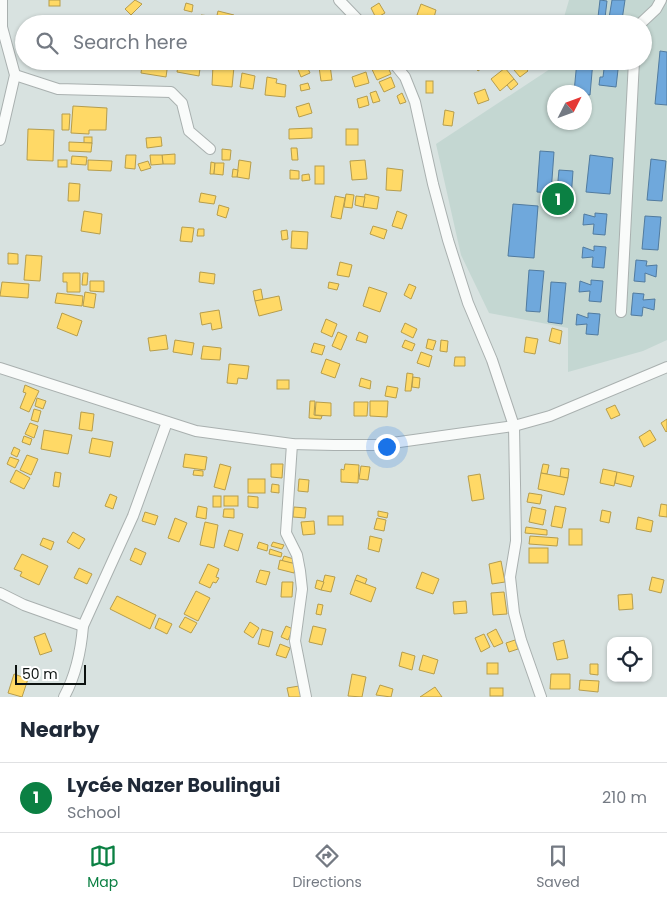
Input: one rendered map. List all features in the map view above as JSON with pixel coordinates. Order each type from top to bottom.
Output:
[{"type":"street","points":[[0,140],[14,75],[2,26],[2,0]]},
{"type":"street","points":[[339,0],[353,15]]},
{"type":"street","points":[[650,15],[661,0]]},
{"type":"street","points":[[399,70],[405,77],[415,102],[432,184],[448,240],[468,302],[492,360],[514,426],[516,541],[510,577],[514,613],[521,640],[541,697]]},
{"type":"street","points":[[621,312],[634,70]]},
{"type":"street","points":[[14,75],[58,89],[170,92],[182,103],[189,131],[210,149]]},
{"type":"street","points":[[0,368],[196,430],[292,444],[378,445],[514,426],[550,416],[667,367]]},
{"type":"street","points":[[64,697],[71,685],[81,648],[83,626],[129,523],[167,422]]},
{"type":"street","points":[[292,444],[286,533],[297,555],[300,571],[301,597],[295,641],[306,697]]},
{"type":"street","points":[[0,593],[24,605],[83,626]]},
{"type":"shaded area","points":[[569,0],[667,0],[667,340],[643,351],[568,372],[568,328],[489,313],[461,255],[436,144],[548,70],[652,70],[652,15],[565,15]]},
{"type":"building: Homes","points":[[49,0],[60,0],[60,6],[49,6]]},
{"type":"building: Homes","points":[[135,0],[142,4],[131,15],[125,9]]},
{"type":"building: Homes","points":[[186,3],[193,5],[192,12],[184,10]]},
{"type":"building: Homes","points":[[379,3],[385,13],[374,15],[371,8]]},
{"type":"building: Homes","points":[[421,4],[436,10],[435,15],[417,15]]},
{"type":"building: Homes","points":[[218,11],[234,15],[217,15]]},
{"type":"building: Homes","points":[[141,70],[167,70],[166,77],[141,73]]},
{"type":"building: Homes","points":[[177,70],[200,70],[199,76],[177,72]]},
{"type":"building: Homes","points":[[213,70],[234,70],[232,87],[212,85]]},
{"type":"building: Homes","points":[[298,70],[309,70],[310,73],[301,77]]},
{"type":"building: Homes","points":[[319,70],[331,70],[332,80],[321,81]]},
{"type":"building: Homes","points":[[372,70],[389,70],[391,74],[377,80]]},
{"type":"building: Homes","points":[[502,70],[507,70],[514,79],[500,91],[491,79]]},
{"type":"building: Homes","points":[[514,70],[527,70],[528,71],[520,77]]},
{"type":"building: Homes","points":[[366,72],[369,83],[355,87],[352,77]]},
{"type":"building: Homes","points":[[242,73],[255,76],[253,89],[240,87]]},
{"type":"building: Homes","points":[[267,77],[277,79],[276,83],[286,85],[285,97],[265,95]]},
{"type":"building: Homes","points":[[391,77],[395,87],[384,92],[379,82]]},
{"type":"building: Homes","points":[[514,79],[518,84],[511,90],[507,85]]},
{"type":"building: Homes","points":[[426,81],[433,81],[433,93],[426,93]]},
{"type":"building: Homes","points":[[308,83],[310,89],[301,91],[300,85]]},
{"type":"building: Homes","points":[[485,89],[489,100],[478,104],[474,93]]},
{"type":"building: Homes","points":[[376,91],[380,101],[373,103],[370,93]]},
{"type":"building: Homes","points":[[402,93],[406,102],[400,104],[397,96]]},
{"type":"building: Homes","points":[[367,96],[369,105],[359,108],[357,99]]},
{"type":"building: Homes","points":[[309,103],[312,113],[299,117],[296,107]]},
{"type":"building: Homes","points":[[73,106],[107,108],[106,130],[89,130],[89,134],[71,133]]},
{"type":"building: Homes","points":[[445,110],[454,112],[452,126],[443,125]]},
{"type":"building: Homes","points":[[62,114],[70,114],[69,130],[62,130]]},
{"type":"building: Homes","points":[[312,128],[312,138],[289,139],[289,129]]},
{"type":"building: Homes","points":[[28,129],[54,130],[53,161],[27,160]]},
{"type":"building: Homes","points":[[346,129],[358,129],[358,145],[346,145]]},
{"type":"building: Homes","points":[[84,137],[92,137],[92,143],[84,143]]},
{"type":"building: Homes","points":[[161,137],[162,146],[147,148],[146,138]]},
{"type":"building: Homes","points":[[69,142],[92,143],[91,152],[69,151]]},
{"type":"building: Homes","points":[[291,148],[297,148],[298,160],[292,160]]},
{"type":"building: Homes","points":[[222,149],[231,150],[230,160],[222,160]]},
{"type":"building: Homes","points":[[175,154],[175,164],[163,164],[162,155]]},
{"type":"building: Homes","points":[[126,155],[136,155],[135,169],[125,168]]},
{"type":"building: Homes","points":[[150,155],[162,155],[163,164],[151,165]]},
{"type":"building: Homes","points":[[72,156],[87,157],[86,165],[71,164]]},
{"type":"building: Homes","points":[[58,160],[67,160],[67,167],[58,167]]},
{"type":"building: Homes","points":[[88,160],[112,161],[111,171],[88,170]]},
{"type":"building: Homes","points":[[239,160],[251,162],[249,179],[237,177]]},
{"type":"building: Homes","points":[[365,160],[367,179],[352,180],[350,161]]},
{"type":"building: Homes","points":[[148,161],[151,168],[141,171],[138,164]]},
{"type":"building: Homes","points":[[211,162],[215,163],[214,174],[210,174]]},
{"type":"building: Homes","points":[[215,163],[224,163],[223,175],[214,174]]},
{"type":"building: Homes","points":[[315,166],[324,166],[324,184],[315,184]]},
{"type":"building: Homes","points":[[387,168],[403,170],[401,191],[386,190]]},
{"type":"building: Homes","points":[[233,169],[238,170],[237,177],[232,177]]},
{"type":"building: Homes","points":[[290,170],[299,171],[299,179],[290,179]]},
{"type":"building: Homes","points":[[309,174],[310,180],[302,181],[302,175]]},
{"type":"building: Homes","points":[[69,183],[80,184],[79,201],[68,201]]},
{"type":"building: Homes","points":[[201,193],[216,196],[214,204],[199,202]]},
{"type":"building: Homes","points":[[346,194],[354,195],[352,208],[344,207]]},
{"type":"building: Homes","points":[[365,194],[379,197],[377,209],[363,207]]},
{"type":"building: Homes","points":[[335,196],[345,198],[341,219],[331,217]]},
{"type":"building: Homes","points":[[356,196],[365,197],[363,207],[355,205]]},
{"type":"building: Homes","points":[[219,205],[229,208],[226,218],[217,215]]},
{"type":"building: Homes","points":[[84,211],[102,214],[100,234],[81,231]]},
{"type":"building: Homes","points":[[397,211],[407,215],[402,229],[392,226]]},
{"type":"building: Homes","points":[[373,226],[387,230],[384,239],[370,234]]},
{"type":"building: Homes","points":[[182,227],[194,228],[192,242],[180,241]]},
{"type":"building: Homes","points":[[198,229],[204,229],[204,236],[197,236]]},
{"type":"building: Homes","points":[[287,230],[288,239],[282,240],[281,231]]},
{"type":"building: Homes","points":[[292,231],[308,232],[307,249],[291,248]]},
{"type":"building: Homes","points":[[8,253],[18,254],[18,264],[8,264]]},
{"type":"building: Homes","points":[[26,255],[42,256],[40,281],[24,280]]},
{"type":"building: Homes","points":[[340,262],[352,265],[349,277],[337,275]]},
{"type":"building: Homes","points":[[200,272],[215,274],[214,284],[199,282]]},
{"type":"building: Homes","points":[[63,273],[80,273],[80,292],[67,292],[67,282],[63,282]]},
{"type":"building: Homes","points":[[83,273],[88,273],[87,285],[82,285]]},
{"type":"building: Homes","points":[[90,281],[104,281],[104,292],[90,291]]},
{"type":"building: Homes","points":[[2,282],[29,284],[28,298],[0,296]]},
{"type":"building: Homes","points":[[329,282],[339,284],[337,290],[328,288]]},
{"type":"building: Homes","points":[[409,284],[416,287],[411,299],[404,295]]},
{"type":"building: Homes","points":[[369,287],[387,293],[380,312],[363,306]]},
{"type":"building: Homes","points":[[261,289],[263,300],[255,301],[253,291]]},
{"type":"building: Homes","points":[[85,292],[96,294],[94,308],[83,306]]},
{"type":"building: Homes","points":[[57,293],[83,296],[82,306],[55,303]]},
{"type":"building: Homes","points":[[279,296],[282,310],[259,316],[255,301]]},
{"type":"building: Homes","points":[[219,310],[222,328],[212,330],[211,323],[202,325],[200,313]]},
{"type":"building: Homes","points":[[62,313],[82,321],[77,336],[57,328]]},
{"type":"building: Homes","points":[[326,319],[337,324],[332,337],[321,332]]},
{"type":"building: Homes","points":[[405,323],[417,329],[413,338],[401,332]]},
{"type":"building: Homes","points":[[552,328],[562,331],[560,344],[549,341]]},
{"type":"building: Homes","points":[[338,332],[347,336],[341,350],[332,346]]},
{"type":"building: Homes","points":[[359,332],[368,336],[366,343],[356,340]]},
{"type":"building: Homes","points":[[166,335],[168,349],[150,351],[148,338]]},
{"type":"building: Homes","points":[[526,337],[538,339],[535,354],[524,352]]},
{"type":"building: Homes","points":[[428,339],[436,341],[433,350],[426,348]]},
{"type":"building: Homes","points":[[175,340],[194,343],[192,355],[173,352]]},
{"type":"building: Homes","points":[[405,340],[415,344],[412,351],[402,347]]},
{"type":"building: Homes","points":[[441,340],[448,341],[447,352],[440,351]]},
{"type":"building: Homes","points":[[314,343],[325,346],[322,355],[311,352]]},
{"type":"building: Homes","points":[[203,346],[221,348],[220,360],[201,359]]},
{"type":"building: Homes","points":[[421,352],[432,356],[429,367],[417,363]]},
{"type":"building: Homes","points":[[455,357],[465,357],[465,366],[454,366]]},
{"type":"building: Homes","points":[[326,359],[340,364],[335,378],[321,373]]},
{"type":"building: Homes","points":[[229,364],[249,366],[247,379],[238,378],[237,384],[227,383]]},
{"type":"building: Homes","points":[[407,373],[413,374],[411,391],[405,391]]},
{"type":"building: Homes","points":[[413,377],[420,378],[419,388],[412,387]]},
{"type":"building: Homes","points":[[361,378],[371,381],[370,389],[359,386]]},
{"type":"building: Homes","points":[[277,380],[289,380],[289,389],[277,389]]},
{"type":"building: Homes","points":[[25,385],[39,391],[29,412],[20,408],[26,393],[23,392]]},
{"type":"building: Homes","points":[[387,386],[398,388],[396,398],[385,396]]},
{"type":"building: Homes","points":[[37,398],[46,401],[43,409],[35,406]]},
{"type":"building: Homes","points":[[310,401],[315,401],[314,415],[322,416],[321,419],[309,418]]},
{"type":"building: Homes","points":[[370,401],[388,401],[387,417],[370,416]]},
{"type":"building: Homes","points":[[316,402],[331,403],[331,416],[315,415]]},
{"type":"building: Homes","points":[[354,402],[368,402],[367,416],[354,416]]},
{"type":"building: Homes","points":[[615,405],[620,415],[611,419],[606,409]]},
{"type":"building: Homes","points":[[34,409],[41,411],[38,422],[31,420]]},
{"type":"building: Homes","points":[[81,412],[94,414],[92,431],[79,429]]},
{"type":"building: Homes","points":[[667,419],[667,431],[666,432],[661,423]]},
{"type":"building: Homes","points":[[30,423],[38,426],[34,438],[25,434]]},
{"type":"building: Homes","points":[[44,430],[72,435],[68,454],[41,449]]},
{"type":"building: Homes","points":[[650,430],[656,440],[644,447],[639,437]]},
{"type":"building: Homes","points":[[24,436],[32,439],[30,445],[22,442]]},
{"type":"building: Homes","points":[[92,438],[113,442],[110,457],[89,453]]},
{"type":"building: Homes","points":[[14,447],[20,450],[17,457],[11,454]]},
{"type":"building: Homes","points":[[185,454],[207,457],[205,470],[183,467]]},
{"type":"building: Homes","points":[[27,455],[38,459],[31,475],[20,470]]},
{"type":"building: Homes","points":[[10,457],[19,460],[15,468],[7,464]]},
{"type":"building: Homes","points":[[220,464],[231,467],[225,490],[214,487]]},
{"type":"building: Homes","points":[[271,464],[283,464],[282,478],[271,477]]},
{"type":"building: Homes","points":[[345,464],[359,465],[358,483],[341,482],[341,469],[344,470]]},
{"type":"building: Homes","points":[[543,464],[549,465],[547,474],[541,473]]},
{"type":"building: Homes","points":[[361,466],[370,467],[368,480],[359,479]]},
{"type":"building: Homes","points":[[561,468],[569,469],[568,478],[560,477]]},
{"type":"building: Homes","points":[[603,469],[617,472],[614,486],[600,483]]},
{"type":"building: Homes","points":[[16,470],[30,478],[24,489],[10,482]]},
{"type":"building: Homes","points":[[194,470],[203,471],[203,476],[193,475]]},
{"type":"building: Homes","points":[[55,472],[61,473],[59,487],[53,486]]},
{"type":"building: Homes","points":[[617,472],[634,476],[631,487],[615,483]]},
{"type":"building: Homes","points":[[541,473],[568,478],[564,495],[538,489]]},
{"type":"building: Homes","points":[[480,474],[484,499],[472,501],[468,476]]},
{"type":"building: Homes","points":[[248,479],[265,479],[265,493],[248,493]]},
{"type":"building: Homes","points":[[299,479],[309,480],[308,492],[298,491]]},
{"type":"building: Homes","points":[[272,484],[279,485],[279,493],[271,492]]},
{"type":"building: Homes","points":[[529,493],[542,495],[540,504],[527,502]]},
{"type":"building: Homes","points":[[110,494],[117,497],[113,509],[105,506]]},
{"type":"building: Homes","points":[[213,496],[221,496],[221,507],[213,507]]},
{"type":"building: Homes","points":[[224,496],[238,496],[238,506],[224,506]]},
{"type":"building: Homes","points":[[248,496],[258,497],[258,508],[248,507]]},
{"type":"building: Homes","points":[[661,504],[667,505],[667,517],[659,516]]},
{"type":"building: Homes","points":[[198,506],[207,508],[206,519],[196,517]]},
{"type":"building: Homes","points":[[555,506],[566,508],[562,528],[551,526]]},
{"type":"building: Homes","points":[[294,507],[306,508],[305,518],[293,517]]},
{"type":"building: Homes","points":[[532,507],[546,510],[543,525],[529,522]]},
{"type":"building: Homes","points":[[224,509],[234,509],[234,518],[223,517]]},
{"type":"building: Homes","points":[[602,510],[611,512],[609,523],[600,521]]},
{"type":"building: Homes","points":[[378,511],[388,513],[387,518],[378,516]]},
{"type":"building: Homes","points":[[145,512],[158,516],[155,525],[142,521]]},
{"type":"building: Homes","points":[[328,516],[343,516],[343,525],[328,525]]},
{"type":"building: Homes","points":[[638,517],[653,521],[651,532],[636,529]]},
{"type":"building: Homes","points":[[175,518],[187,523],[179,542],[168,538]]},
{"type":"building: Homes","points":[[377,518],[386,520],[384,531],[374,529]]},
{"type":"building: Homes","points":[[314,521],[315,534],[303,535],[301,522]]},
{"type":"building: Homes","points":[[205,522],[218,525],[214,548],[200,545]]},
{"type":"building: Homes","points":[[526,527],[547,530],[547,535],[525,533]]},
{"type":"building: Homes","points":[[569,529],[582,529],[582,545],[569,545]]},
{"type":"building: Homes","points":[[229,530],[243,534],[238,551],[224,546]]},
{"type":"building: Homes","points":[[73,532],[85,539],[79,549],[67,542]]},
{"type":"building: Homes","points":[[370,536],[382,539],[379,552],[368,549]]},
{"type":"building: Homes","points":[[530,536],[558,538],[557,546],[529,544]]},
{"type":"building: Homes","points":[[43,538],[54,542],[51,550],[40,545]]},
{"type":"building: Homes","points":[[259,542],[268,545],[267,551],[257,548]]},
{"type":"building: Homes","points":[[273,542],[284,545],[282,549],[271,546]]},
{"type":"building: Homes","points":[[135,548],[146,553],[141,565],[130,560]]},
{"type":"building: Homes","points":[[529,548],[548,548],[548,563],[529,563]]},
{"type":"building: Homes","points":[[270,549],[282,553],[281,557],[269,554]]},
{"type":"building: Homes","points":[[22,554],[48,566],[39,585],[20,576],[22,572],[14,569]]},
{"type":"building: Homes","points":[[284,556],[297,560],[296,564],[282,561]]},
{"type":"building: Homes","points":[[280,560],[296,564],[294,573],[278,569]]},
{"type":"building: Homes","points":[[501,561],[505,582],[492,584],[489,564]]},
{"type":"building: Homes","points":[[208,564],[219,569],[216,577],[219,578],[216,583],[213,582],[210,588],[199,583]]},
{"type":"building: Homes","points":[[79,568],[92,574],[87,584],[74,578]]},
{"type":"building: Homes","points":[[260,570],[270,572],[266,585],[256,582]]},
{"type":"building: Homes","points":[[422,572],[439,579],[433,594],[416,588]]},
{"type":"building: Homes","points":[[325,575],[335,577],[331,592],[321,590]]},
{"type":"building: Homes","points":[[357,575],[367,579],[365,584],[355,580]]},
{"type":"building: Homes","points":[[652,577],[664,580],[661,593],[649,590]]},
{"type":"building: Homes","points":[[317,580],[324,582],[321,590],[315,588]]},
{"type":"building: Homes","points":[[355,580],[376,588],[371,602],[350,594]]},
{"type":"building: Homes","points":[[282,582],[293,582],[292,597],[281,597]]},
{"type":"building: Homes","points":[[196,591],[210,598],[198,621],[184,614]]},
{"type":"building: Homes","points":[[504,592],[507,614],[493,615],[491,593]]},
{"type":"building: Homes","points":[[632,594],[633,609],[619,610],[618,595]]},
{"type":"building: Homes","points":[[117,596],[156,615],[150,629],[110,609]]},
{"type":"building: Homes","points":[[466,601],[467,613],[454,614],[453,602]]},
{"type":"building: Homes","points":[[318,604],[323,605],[321,615],[316,614]]},
{"type":"building: Homes","points":[[185,617],[197,623],[191,633],[179,627]]},
{"type":"building: Homes","points":[[159,618],[172,624],[167,634],[155,628]]},
{"type":"building: Homes","points":[[250,622],[259,628],[253,638],[244,632]]},
{"type":"building: Homes","points":[[286,626],[293,629],[288,640],[281,637]]},
{"type":"building: Homes","points":[[313,626],[326,629],[322,645],[309,642]]},
{"type":"building: Homes","points":[[262,629],[273,632],[269,647],[258,644]]},
{"type":"building: Homes","points":[[496,629],[503,643],[494,647],[487,634]]},
{"type":"building: Homes","points":[[45,633],[52,651],[40,655],[34,637]]},
{"type":"building: Homes","points":[[484,634],[490,647],[481,652],[475,638]]},
{"type":"building: Homes","points":[[515,640],[518,649],[509,652],[506,643]]},
{"type":"building: Homes","points":[[564,640],[568,658],[557,660],[553,643]]},
{"type":"building: Homes","points":[[280,644],[290,648],[286,658],[276,655]]},
{"type":"building: Homes","points":[[402,652],[415,656],[412,670],[399,666]]},
{"type":"building: Homes","points":[[423,655],[438,660],[434,674],[419,670]]},
{"type":"building: Homes","points":[[487,663],[498,663],[498,674],[487,674]]},
{"type":"building: Homes","points":[[590,664],[598,664],[598,675],[590,674]]},
{"type":"building: Homes","points":[[14,674],[28,679],[22,697],[8,693]]},
{"type":"building: Homes","points":[[352,674],[366,677],[362,697],[348,696]]},
{"type":"building: Homes","points":[[551,674],[570,674],[570,689],[550,689]]},
{"type":"building: Homes","points":[[580,680],[599,681],[598,692],[579,690]]},
{"type":"building: Homes","points":[[380,685],[393,689],[391,697],[376,695]]},
{"type":"building: Homes","points":[[299,686],[301,697],[289,697],[287,688]]},
{"type":"building: Homes","points":[[435,687],[442,697],[420,697]]},
{"type":"building: Homes","points":[[490,688],[503,688],[503,696],[490,696]]},
{"type":"building: Schools","points":[[600,0],[607,1],[605,15],[598,15]]},
{"type":"building: Schools","points":[[612,0],[625,0],[623,15],[610,15]]},
{"type":"building: Schools","points":[[660,51],[667,52],[667,105],[655,104]]},
{"type":"building: Schools","points":[[576,70],[592,70],[591,85],[575,85]]},
{"type":"building: Schools","points":[[604,70],[618,70],[616,87],[599,85],[600,77],[603,77]]},
{"type":"building: Schools","points":[[540,151],[554,152],[551,193],[537,192]]},
{"type":"building: Schools","points":[[590,155],[613,158],[610,194],[586,192]]},
{"type":"building: Schools","points":[[651,159],[666,161],[662,201],[647,200]]},
{"type":"building: Schools","points":[[559,170],[573,171],[570,213],[555,212]]},
{"type":"building: Schools","points":[[513,204],[538,206],[534,258],[508,256]]},
{"type":"building: Schools","points":[[595,213],[607,214],[605,235],[593,234],[594,224],[583,225],[584,214],[595,217]]},
{"type":"building: Schools","points":[[645,216],[661,217],[658,250],[642,249]]},
{"type":"building: Schools","points":[[594,246],[606,247],[604,268],[592,267],[593,257],[582,258],[583,247],[594,251]]},
{"type":"building: Schools","points":[[636,260],[647,261],[646,266],[657,265],[656,277],[645,273],[645,282],[634,281]]},
{"type":"building: Schools","points":[[529,270],[544,271],[540,312],[526,311]]},
{"type":"building: Schools","points":[[591,280],[603,281],[601,302],[589,301],[590,291],[579,292],[580,281],[591,285]]},
{"type":"building: Schools","points":[[551,282],[566,283],[562,324],[548,322]]},
{"type":"building: Schools","points":[[633,293],[644,294],[643,300],[655,299],[654,310],[643,307],[642,316],[631,315]]},
{"type":"building: Schools","points":[[588,313],[600,314],[598,335],[586,334],[587,324],[576,325],[577,314],[588,318]]},
{"type":"place","name":"Lycée Nazer Boulingui","points":[[558,199]]}]
